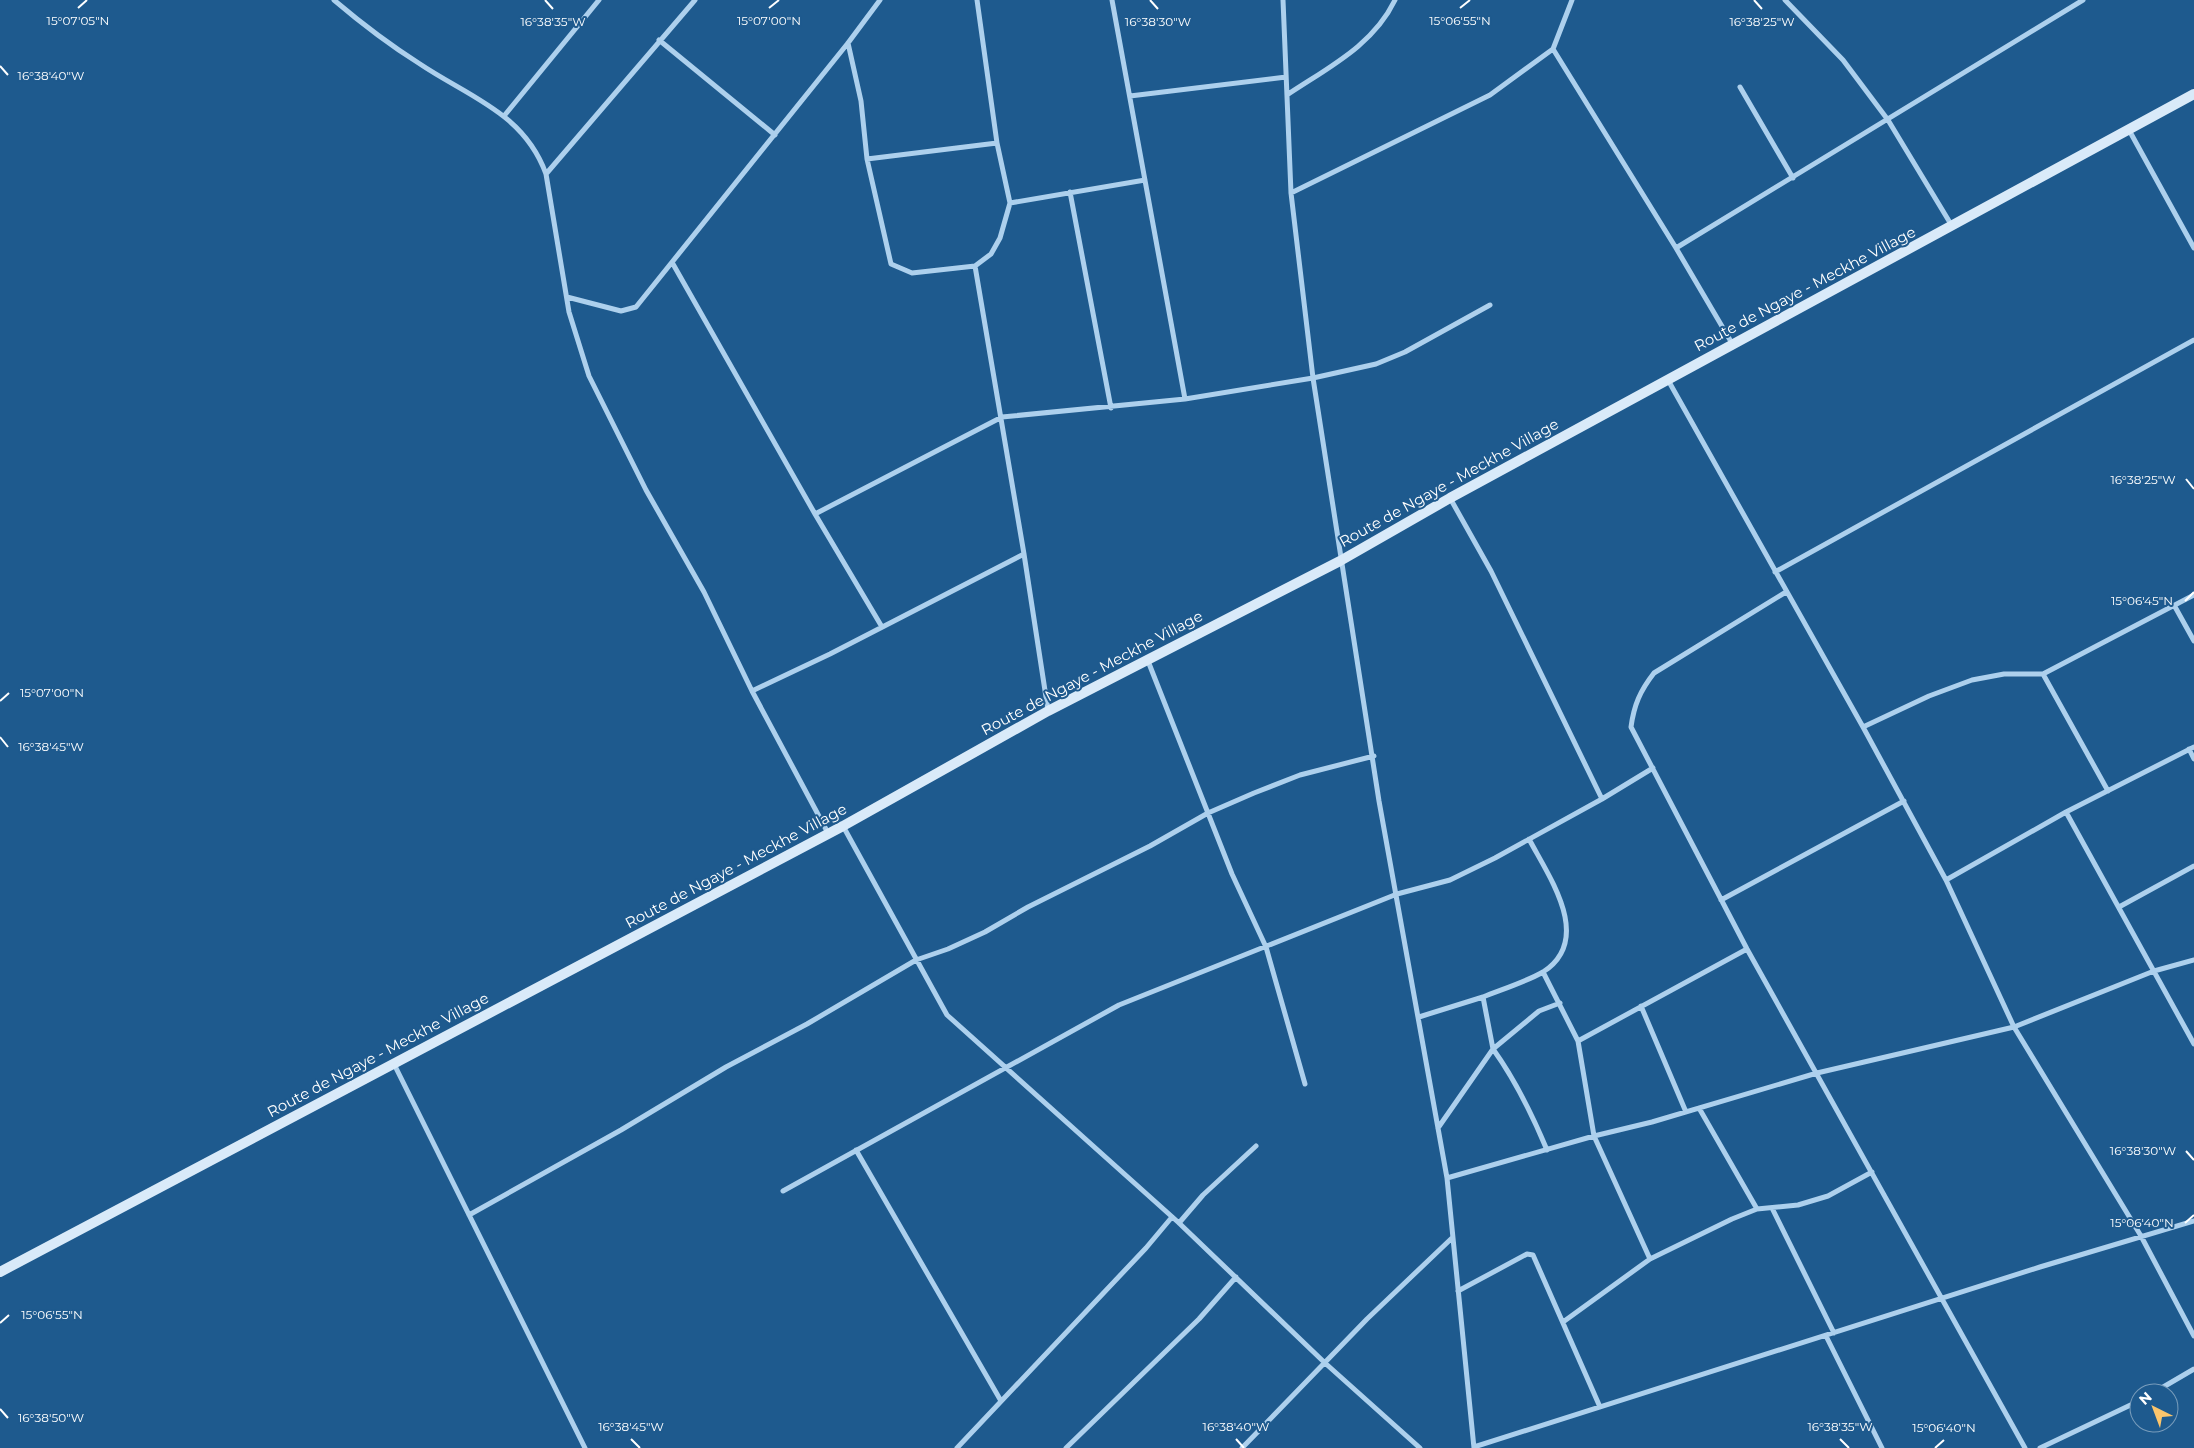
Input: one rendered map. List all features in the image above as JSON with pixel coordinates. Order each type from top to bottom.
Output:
[{"type":"main road","name":"Route de Ngaye - Meckhe Village","points":[[0,1272],[843,826],[1048,711],[1340,561],[1450,498],[2194,94]]},
{"type":"street","points":[[334,0],[363,24],[420,65],[504,116],[535,148],[546,174],[569,312],[589,376],[646,490],[704,592],[752,691],[828,833]]},
{"type":"street","points":[[504,116],[599,0]]},
{"type":"street","points":[[546,174],[630,77],[658,40],[695,0]]},
{"type":"street","points":[[567,297],[621,311],[636,307],[673,264],[880,0]]},
{"type":"street","points":[[848,43],[860,101],[867,159],[891,264],[912,273],[975,266],[992,254],[1000,238],[1010,203],[1004,165],[997,143],[977,0]]},
{"type":"street","points":[[1112,0],[1185,399]]},
{"type":"street","points":[[1283,0],[1291,194],[1313,378],[1340,561],[1374,756],[1379,801],[1447,1178],[1474,1447],[2141,1236],[2194,1221]]},
{"type":"street","points":[[1287,95],[1356,50],[1373,34],[1395,0]]},
{"type":"street","points":[[1291,194],[1490,95],[1554,49],[1572,0]]},
{"type":"street","points":[[1785,0],[1843,60],[1888,120],[1952,227]]},
{"type":"street","points":[[1792,8],[1796,0]]},
{"type":"street","points":[[1676,248],[2083,0]]},
{"type":"street","points":[[658,40],[775,135]]},
{"type":"street","points":[[1554,49],[1733,345]]},
{"type":"street","points":[[1130,96],[1286,77]]},
{"type":"street","points":[[1740,87],[1793,178]]},
{"type":"street","points":[[2129,130],[2194,248]]},
{"type":"street","points":[[867,159],[997,143]]},
{"type":"street","points":[[1010,203],[1146,180]]},
{"type":"street","points":[[1070,192],[1111,408]]},
{"type":"street","points":[[673,264],[815,514],[882,627]]},
{"type":"street","points":[[975,266],[1002,417],[1048,711]]},
{"type":"street","points":[[815,514],[1002,417],[1111,408],[1185,399],[1313,378],[1376,364],[1405,352],[1490,305]]},
{"type":"street","points":[[1775,572],[2194,340]]},
{"type":"street","points":[[1668,380],[1904,801],[1946,880],[2014,1027],[2141,1236],[2194,1336]]},
{"type":"street","points":[[1450,498],[1491,572],[1602,799]]},
{"type":"street","points":[[752,691],[1024,554]]},
{"type":"street","points":[[1786,592],[1654,673],[1641,689],[1633,708],[1631,727],[1747,949],[2025,1448]]},
{"type":"street","points":[[1863,727],[1929,696],[1972,680],[2004,674],[2043,674],[2194,595]]},
{"type":"street","points":[[2174,605],[2194,641]]},
{"type":"street","points":[[1148,661],[1232,874],[1266,947],[1306,1084]]},
{"type":"street","points":[[2043,674],[2108,791]]},
{"type":"street","points":[[1946,880],[2066,812],[2191,748],[2194,759]]},
{"type":"street","points":[[469,1215],[621,1130],[726,1067],[807,1024],[916,960],[948,949],[985,932],[1028,907],[1150,846],[1208,813],[1254,792],[1300,775],[1374,756]]},
{"type":"street","points":[[784,1191],[1119,1005],[1397,894],[1450,880],[1602,799],[1652,768]]},
{"type":"street","points":[[1721,900],[1904,801]]},
{"type":"street","points":[[2066,812],[2194,1044]]},
{"type":"street","points":[[843,826],[947,1015],[1172,1216],[1325,1363],[1420,1448]]},
{"type":"street","points":[[1419,1017],[1483,997],[1543,972],[1562,953],[1567,937],[1566,916],[1559,896],[1529,839]]},
{"type":"street","points":[[2119,907],[2194,866]]},
{"type":"street","points":[[1578,1041],[1747,949]]},
{"type":"street","points":[[1447,1178],[1686,1112],[1817,1073],[2014,1027],[2154,971],[2194,960]]},
{"type":"street","points":[[1543,972],[1578,1041],[1594,1136],[1650,1259]]},
{"type":"street","points":[[1483,997],[1493,1049],[1509,1071],[1528,1106],[1547,1150]]},
{"type":"street","points":[[1438,1128],[1493,1049],[1540,1011],[1560,1003]]},
{"type":"street","points":[[1641,1006],[1686,1112]]},
{"type":"street","points":[[394,1064],[585,1448]]},
{"type":"street","points":[[1699,1108],[1757,1209]]},
{"type":"street","points":[[1179,1223],[1203,1195],[1256,1146]]},
{"type":"street","points":[[856,1150],[1001,1401]]},
{"type":"street","points":[[1563,1322],[1650,1259],[1732,1219],[1757,1209],[1798,1205],[1828,1196],[1872,1172]]},
{"type":"street","points":[[1772,1208],[1834,1333]]},
{"type":"street","points":[[957,1448],[1146,1248],[1172,1216]]},
{"type":"street","points":[[1242,1448],[1367,1319],[1452,1238]]},
{"type":"street","points":[[1458,1291],[1527,1254],[1534,1255],[1600,1407]]},
{"type":"street","points":[[1066,1448],[1199,1320],[1236,1277]]},
{"type":"street","points":[[1826,1336],[1882,1448]]},
{"type":"street","points":[[2170,1383],[2194,1369]]},
{"type":"street","points":[[2040,1448],[2129,1406]]}]
